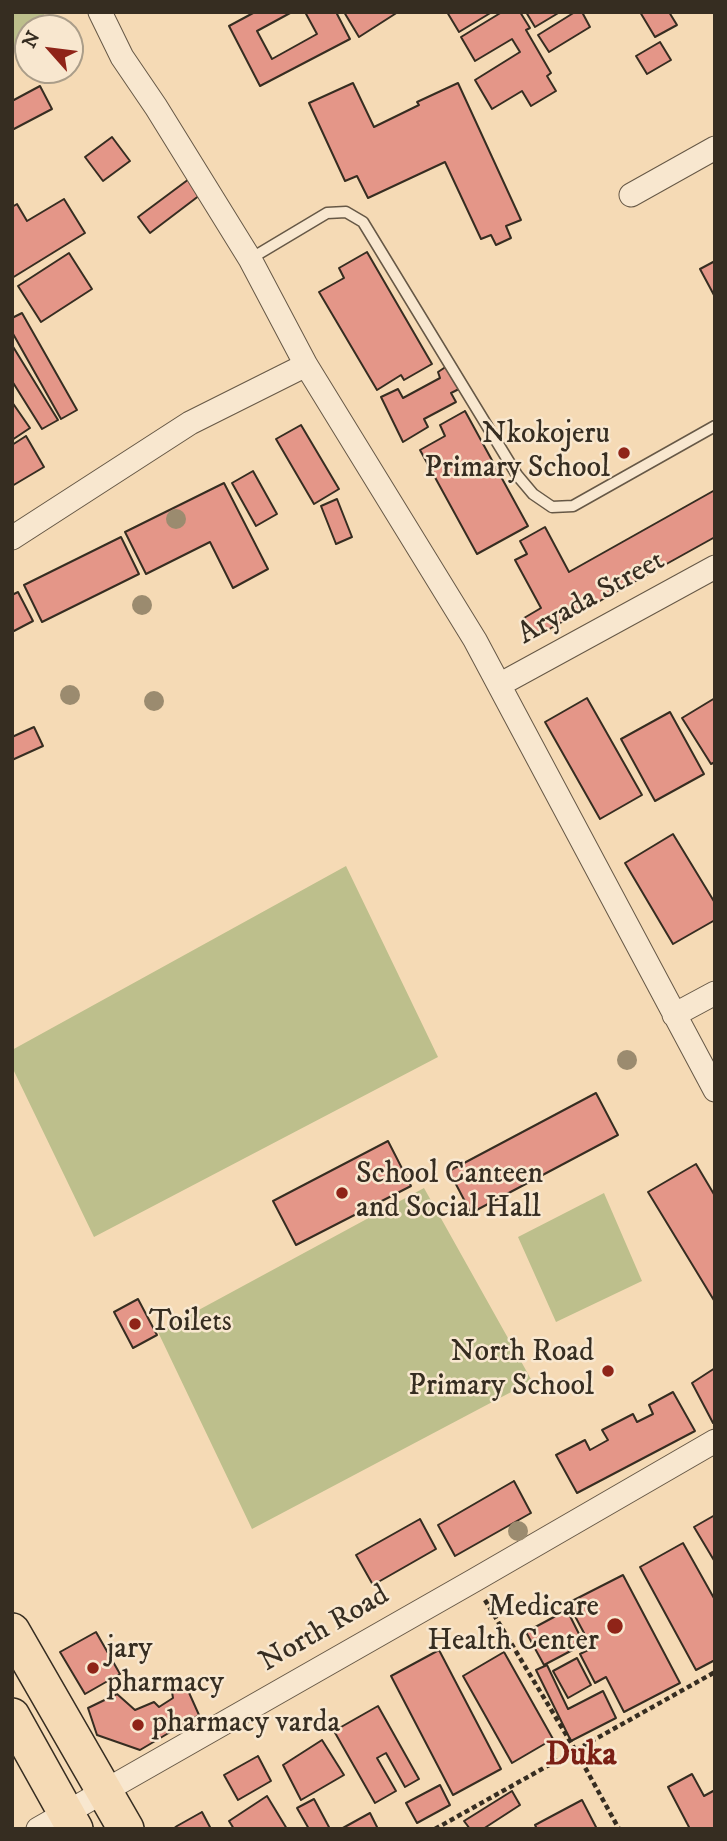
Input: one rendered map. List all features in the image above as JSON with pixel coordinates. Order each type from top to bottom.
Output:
[{"type":"main road","points":[[12,1631],[126,1829]]},
{"type":"main road","points":[[12,1716],[60,1823]]},
{"type":"street","points":[[100,12],[122,57],[250,259],[306,365],[475,639],[715,1090]]},
{"type":"street","points":[[631,195],[715,148]]},
{"type":"street","points":[[12,538],[190,423],[306,365]]},
{"type":"street","name":"Aryada Street","points":[[499,685],[715,567]]},
{"type":"street","points":[[674,1015],[715,993]]},
{"type":"street","name":"North Road","points":[[60,1823],[106,1791],[715,1441]]},
{"type":"lane","points":[[250,259],[327,213],[346,212],[363,222],[517,475],[533,494],[552,507],[573,506],[715,426]]},
{"type":"path","points":[[473,1581],[576,1751],[619,1829]]},
{"type":"path","points":[[435,1829],[715,1672]]},
{"type":"green space","points":[[12,12],[43,12],[44,14],[14,14],[12,51]]},
{"type":"green space","points":[[346,866],[438,1057],[94,1237],[12,1067],[12,1050]]},
{"type":"green space","points":[[424,1188],[532,1381],[252,1529],[158,1332]]},
{"type":"green space","points":[[604,1193],[642,1281],[556,1322],[518,1237]]},
{"type":"building","points":[[255,12],[292,12],[257,31],[272,59],[317,34],[305,12],[336,12],[350,39],[260,86],[229,26]]},
{"type":"building","points":[[344,12],[398,12],[359,37]]},
{"type":"building","points":[[447,12],[492,12],[459,32]]},
{"type":"building","points":[[502,12],[520,12],[530,28],[526,30],[551,73],[547,76],[556,91],[531,106],[522,91],[492,109],[475,80],[520,52],[512,39],[475,61],[461,37]]},
{"type":"building","points":[[526,12],[560,12],[535,27]]},
{"type":"building","points":[[575,12],[582,12],[590,27],[549,52],[538,35]]},
{"type":"building","points":[[640,12],[669,12],[677,25],[655,37]]},
{"type":"building","points":[[660,42],[671,60],[647,74],[636,56]]},
{"type":"building","points":[[353,83],[374,127],[419,105],[417,102],[458,83],[521,220],[506,226],[511,238],[496,245],[491,235],[481,239],[445,162],[368,198],[357,176],[345,181],[309,103]]},
{"type":"building","points":[[40,86],[52,109],[12,130],[12,101]]},
{"type":"building","points":[[112,137],[130,161],[103,181],[85,157]]},
{"type":"building","points":[[189,179],[200,195],[150,233],[138,217]]},
{"type":"building","points":[[64,199],[85,233],[12,278],[12,207],[17,204],[27,221]]},
{"type":"building","points":[[367,252],[432,364],[404,380],[401,375],[377,390],[319,292],[344,278],[339,268]]},
{"type":"building","points":[[69,253],[92,289],[41,322],[18,286]]},
{"type":"building","points":[[715,261],[715,297],[700,269]]},
{"type":"building","points":[[22,313],[77,410],[61,419],[12,332],[12,318]]},
{"type":"building","points":[[12,345],[58,420],[42,429],[12,381]]},
{"type":"building","points":[[447,366],[459,389],[451,393],[456,402],[424,419],[428,427],[403,442],[381,397],[398,389],[403,398],[440,378],[438,372]]},
{"type":"building","points":[[12,402],[30,428],[12,440]]},
{"type":"building","points":[[465,411],[528,526],[477,554],[420,450],[445,436],[440,425]]},
{"type":"building","points":[[301,425],[339,489],[314,504],[276,439]]},
{"type":"building","points":[[26,436],[44,467],[12,486],[12,445]]},
{"type":"building","points":[[253,471],[277,514],[256,526],[232,483]]},
{"type":"building","points":[[224,483],[268,569],[233,588],[210,542],[146,574],[125,532]]},
{"type":"building","points":[[715,490],[715,537],[535,637],[524,618],[541,608],[515,560],[527,554],[520,541],[545,527],[569,572]]},
{"type":"building","points":[[337,499],[352,537],[336,544],[321,506]]},
{"type":"building","points":[[121,537],[139,574],[42,622],[24,585]]},
{"type":"building","points":[[18,592],[33,621],[12,632],[12,595]]},
{"type":"building","points":[[587,698],[642,795],[600,819],[545,722]]},
{"type":"building","points":[[715,698],[715,762],[711,764],[682,718]]},
{"type":"building","points":[[670,712],[704,774],[655,801],[621,739]]},
{"type":"building","points":[[34,727],[43,746],[12,760],[12,737]]},
{"type":"building","points":[[673,834],[715,903],[715,920],[673,944],[625,863]]},
{"type":"building","points":[[596,1093],[618,1135],[471,1213],[449,1171]]},
{"type":"building","name":"School Canteen and Social Hall","points":[[388,1141],[411,1186],[296,1245],[273,1201]]},
{"type":"building","points":[[696,1164],[715,1196],[715,1302],[648,1192]]},
{"type":"building","name":"Toilets","points":[[138,1299],[157,1335],[133,1348],[114,1312]]},
{"type":"building","points":[[715,1368],[715,1422],[713,1423],[692,1383]]},
{"type":"building","points":[[673,1392],[695,1431],[577,1493],[556,1455],[585,1440],[590,1450],[608,1440],[602,1430],[633,1414],[637,1422],[653,1414],[649,1405]]},
{"type":"building","points":[[514,1481],[531,1513],[455,1556],[438,1525]]},
{"type":"building","points":[[715,1515],[715,1562],[694,1527]]},
{"type":"building","points":[[420,1519],[436,1549],[373,1585],[356,1555]]},
{"type":"building","points":[[683,1543],[715,1600],[715,1660],[696,1670],[640,1567]]},
{"type":"building","name":"Medicare Health Center","points":[[623,1575],[680,1683],[624,1712],[606,1677],[595,1683],[580,1654],[592,1648],[568,1603]]},
{"type":"building","points":[[567,1610],[584,1644],[544,1665],[526,1632]]},
{"type":"building","name":"jary pharmacy","points":[[96,1632],[120,1674],[85,1694],[60,1652]]},
{"type":"building","points":[[439,1650],[501,1769],[453,1795],[391,1676]]},
{"type":"building","points":[[504,1652],[553,1739],[512,1763],[463,1676]]},
{"type":"building","points":[[577,1658],[591,1685],[568,1698],[553,1671]]},
{"type":"building","name":"Medicare Health Center","points":[[547,1665],[568,1709],[603,1691],[616,1718],[571,1741],[536,1670]]},
{"type":"building","name":"pharmacy varda","points":[[186,1686],[199,1715],[140,1750],[97,1735],[88,1708],[117,1694],[135,1710],[154,1702],[159,1707],[173,1698],[172,1692]]},
{"type":"building","points":[[378,1706],[419,1779],[405,1787],[386,1753],[377,1758],[396,1791],[375,1803],[334,1731]]},
{"type":"building","points":[[322,1740],[344,1775],[301,1800],[283,1765]]},
{"type":"building","points":[[258,1756],[271,1781],[238,1800],[224,1775]]},
{"type":"building","points":[[692,1774],[704,1796],[715,1790],[715,1829],[690,1829],[668,1787]]},
{"type":"building","points":[[440,1785],[450,1805],[417,1823],[406,1803]]},
{"type":"building","points":[[512,1791],[520,1805],[483,1829],[470,1829],[464,1821]]},
{"type":"building","points":[[267,1796],[287,1829],[234,1829],[229,1821]]},
{"type":"building","points":[[314,1799],[330,1829],[309,1829],[297,1808]]},
{"type":"building","points":[[582,1800],[597,1829],[537,1829],[535,1825]]},
{"type":"building","points":[[202,1812],[211,1829],[173,1829],[177,1826]]},
{"type":"building","points":[[370,1813],[378,1829],[341,1829]]},
{"type":"place","name":"Nkokojeru Primary School","points":[[624,453]]},
{"type":"place","name":"School Canteen and Social Hall","points":[[342,1193]]},
{"type":"place","name":"Toilets","points":[[135,1324]]},
{"type":"place","name":"North Road Primary School","points":[[608,1371]]},
{"type":"place","name":"Medicare Health Center","points":[[615,1626]]},
{"type":"place","name":"jary pharmacy","points":[[93,1668]]},
{"type":"place","name":"pharmacy varda","points":[[138,1725]]},
{"type":"district","name":"Duka","points":[[581,1757]]}]
